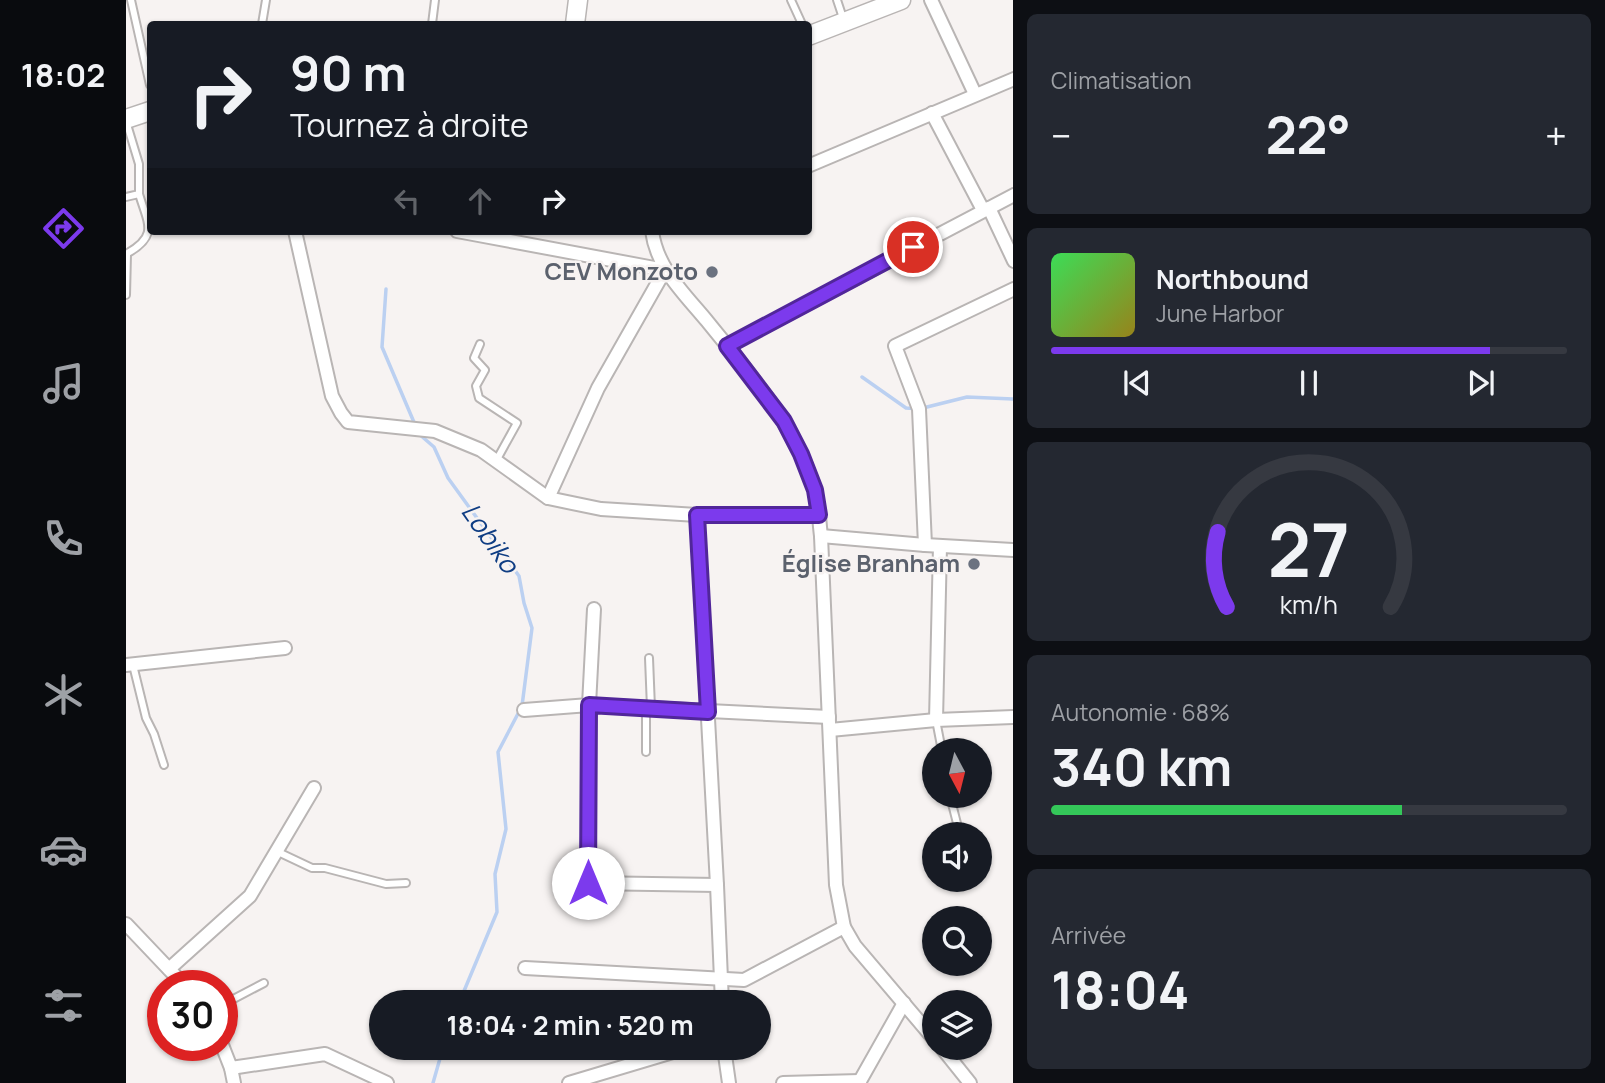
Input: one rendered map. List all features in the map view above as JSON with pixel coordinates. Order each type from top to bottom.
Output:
[{"type":"street","points":[[575,21],[578,0]]},
{"type":"street","points":[[812,35],[901,0]]},
{"type":"street","points":[[931,0],[975,94]]},
{"type":"street","points":[[812,164],[1013,79]]},
{"type":"street","points":[[126,120],[147,112]]},
{"type":"street","points":[[932,113],[1013,261]]},
{"type":"street","points":[[727,346],[1013,195]]},
{"type":"street","points":[[296,235],[332,396],[348,422],[435,431],[481,450],[548,498],[601,509],[697,515],[819,515]]},
{"type":"street","points":[[478,235],[664,270]]},
{"type":"street","points":[[653,235],[664,270],[784,421],[815,490],[821,536],[836,885],[844,927],[855,946],[922,1025]]},
{"type":"street","points":[[548,498],[598,387],[664,270]]},
{"type":"street","points":[[925,545],[919,409],[895,346],[1013,289]]},
{"type":"street","points":[[697,515],[722,990]]},
{"type":"street","points":[[821,536],[1013,550]]},
{"type":"street","points":[[936,720],[940,546]]},
{"type":"street","points":[[594,609],[589,705],[588,883],[718,885]]},
{"type":"street","points":[[129,664],[285,648]]},
{"type":"street","points":[[524,710],[589,705],[708,712],[829,724],[1013,717]]},
{"type":"street","points":[[126,924],[169,969],[250,896],[314,788]]},
{"type":"street","points":[[525,968],[744,980],[844,927]]},
{"type":"street","points":[[783,1083],[860,1082],[904,1003]]},
{"type":"street","points":[[231,1068],[325,1054],[387,1083]]},
{"type":"street","points":[[569,1083],[646,1060]]},
{"type":"street","points":[[726,1060],[729,1083]]},
{"type":"street","points":[[952,1060],[970,1083]]},
{"type":"street","points":[[228,1061],[234,1083]]},
{"type":"lane","points":[[131,0],[147,72]]},
{"type":"lane","points":[[262,21],[266,0]]},
{"type":"lane","points":[[432,21],[435,0]]},
{"type":"lane","points":[[791,0],[801,21]]},
{"type":"lane","points":[[837,0],[845,23]]},
{"type":"lane","points":[[126,120],[139,164],[139,194],[147,219]]},
{"type":"lane","points":[[126,197],[139,194]]},
{"type":"lane","points":[[126,295],[126,254],[144,243],[147,235]]},
{"type":"lane","points":[[480,344],[474,358],[485,370],[476,386],[479,398],[517,424],[496,461]]},
{"type":"lane","points":[[646,752],[649,658]]},
{"type":"lane","points":[[129,664],[164,765]]},
{"type":"lane","points":[[936,720],[939,738]]},
{"type":"lane","points":[[276,851],[312,868],[325,868],[386,884],[406,883]]},
{"type":"lane","points":[[238,997],[264,983]]},
{"type":"waterway","name":"Lobiko","points":[[386,289],[382,347],[416,427]]},
{"type":"waterway","points":[[862,377],[906,408],[919,409],[967,397],[1013,399]]},
{"type":"waterway","name":"Lobiko","points":[[419,434],[434,447],[448,478],[519,576],[532,628],[522,706],[498,752],[506,829],[495,874],[497,912],[464,990]]},
{"type":"waterway","name":"Lobiko","points":[[433,1083],[440,1060]]},
{"type":"place","name":"CEV Monzoto","points":[[712,272]]},
{"type":"place","name":"Église Branham","points":[[974,564]]},
{"type":"route","points":[[588,883],[589,705],[708,712],[697,515],[819,515],[815,490],[784,421],[727,346],[913,247]]}]
